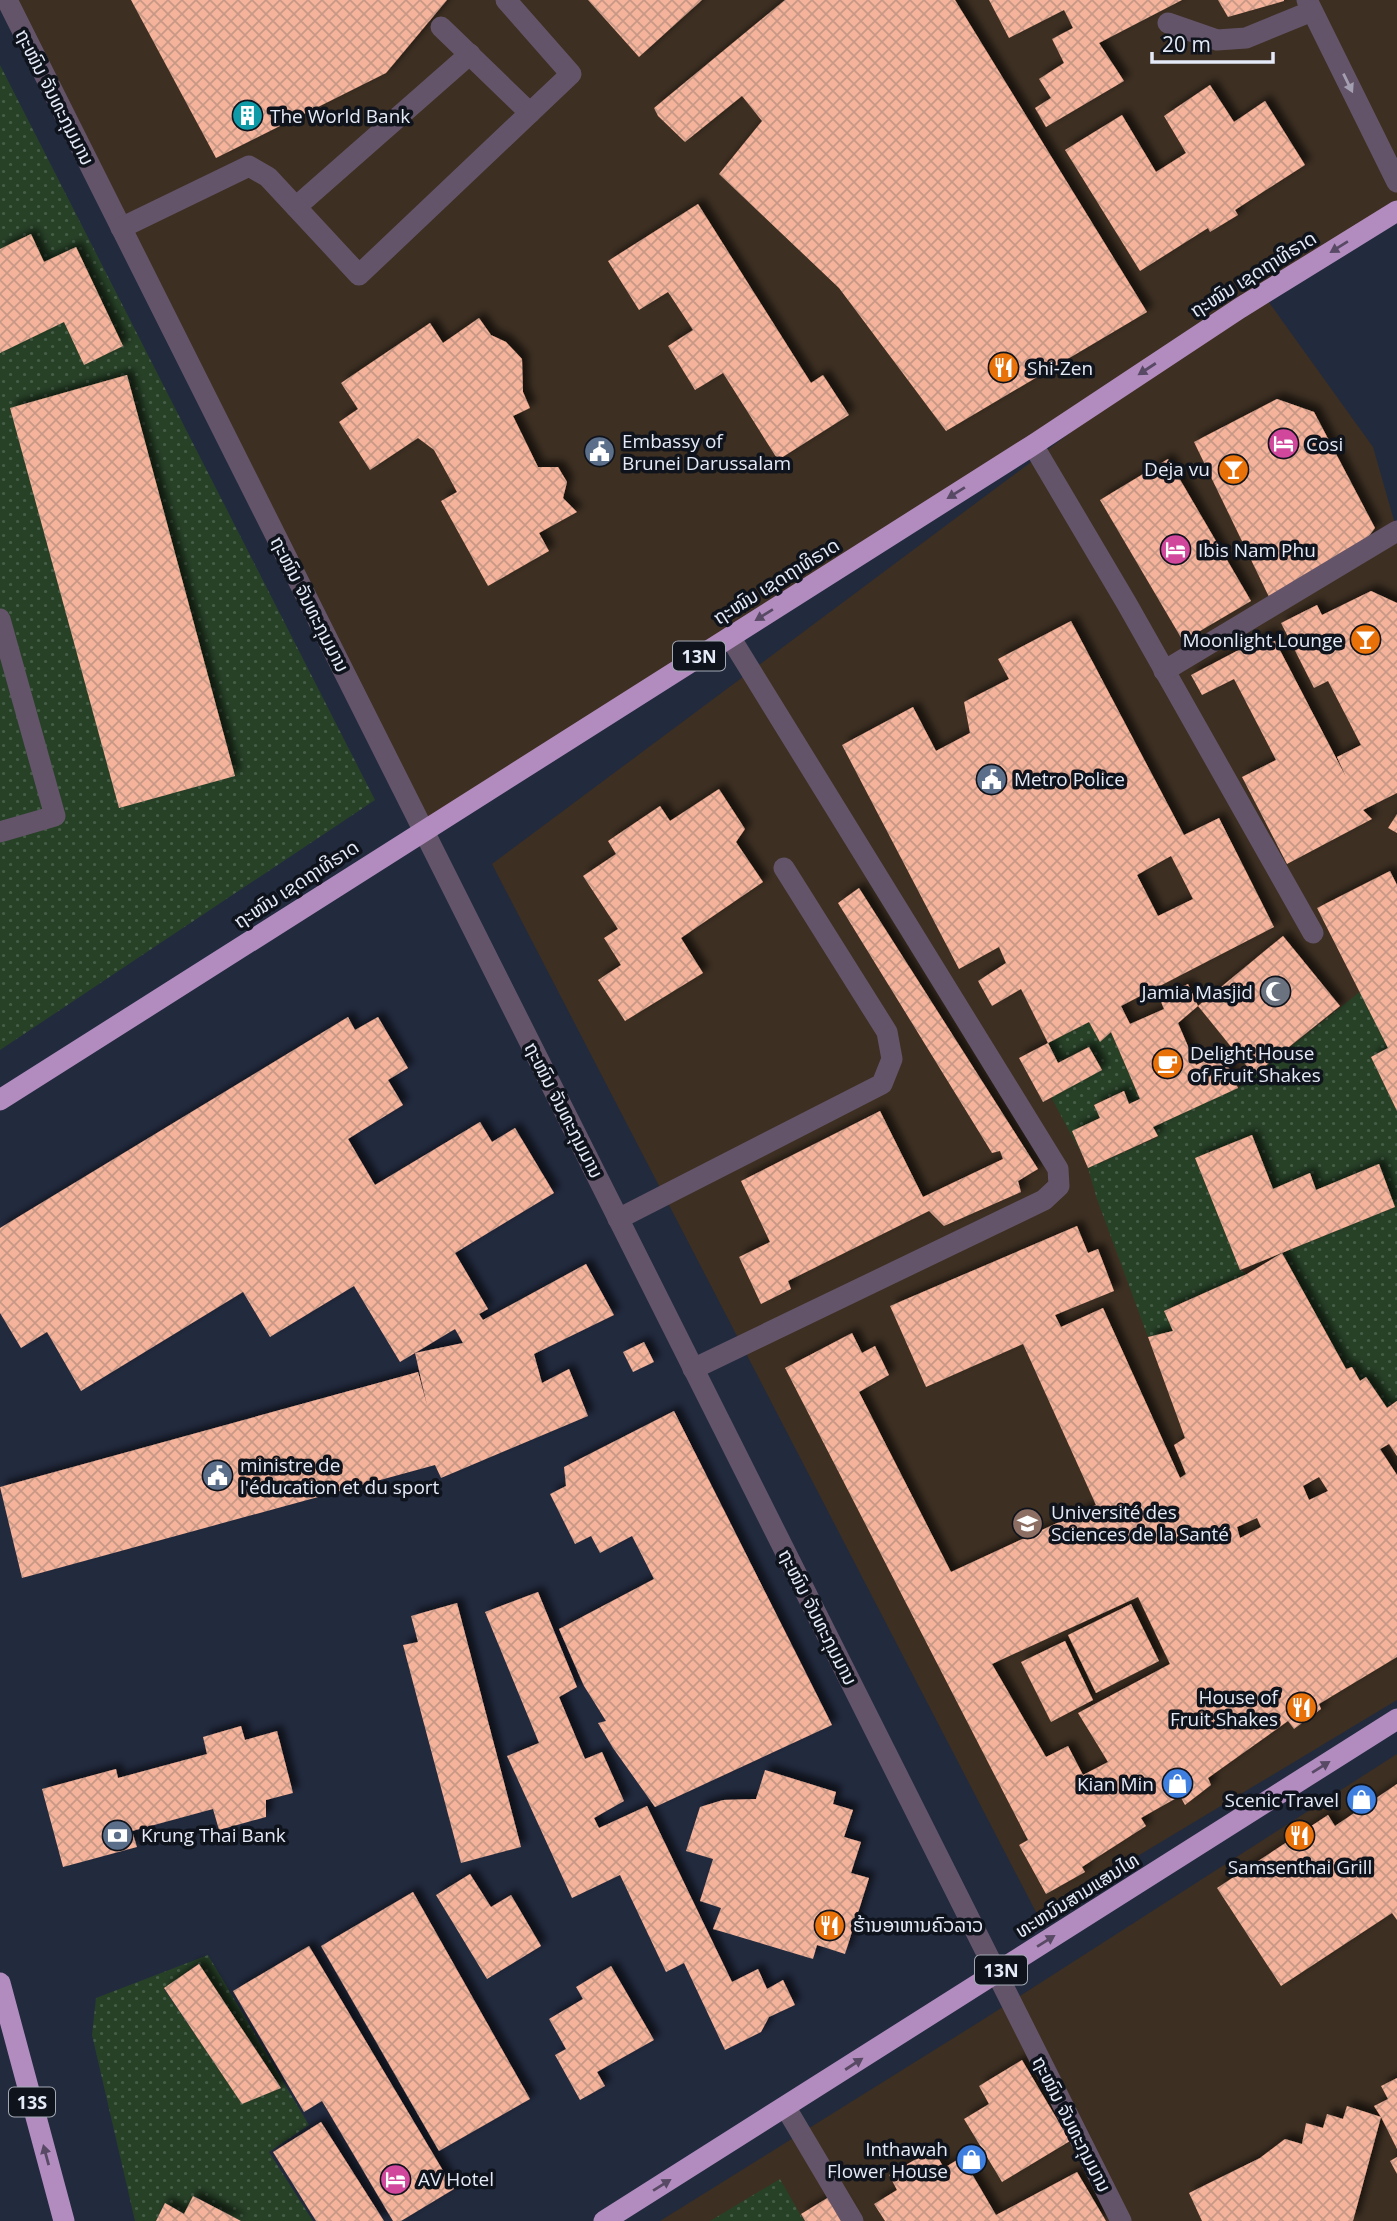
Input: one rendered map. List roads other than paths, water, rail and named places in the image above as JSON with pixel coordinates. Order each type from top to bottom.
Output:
[{"type":"highway","name":"ຖະໜົນ ເຊດຖາທິຣາດ","points":[[0,1100],[1033,444],[1240,308],[1397,211]]},
{"type":"highway","name":"ທະຫນົນສາມແສນໄທ","points":[[604,2221],[1397,1719]]},
{"type":"highway","name":"13S","points":[[0,1983],[64,2221]]},
{"type":"street","name":"ຖະໜົນ ຈັນທະກຸມມານ","points":[[7,0],[1121,2221]]},
{"type":"street","points":[[121,228],[249,166],[268,177],[359,275],[571,74],[506,0]]},
{"type":"street","points":[[1168,23],[1217,40],[1246,38],[1309,5],[1397,182]]},
{"type":"street","points":[[442,27],[530,113]]},
{"type":"street","points":[[296,207],[470,54]]},
{"type":"street","points":[[1033,444],[1313,933]]},
{"type":"street","points":[[1164,671],[1397,531]]},
{"type":"street","points":[[0,619],[55,816],[0,832]]},
{"type":"street","points":[[693,1369],[1044,1200],[1059,1186],[1058,1169],[730,637]]},
{"type":"street","points":[[618,1219],[882,1084],[892,1059],[887,1032],[784,868]]},
{"type":"street","points":[[786,2108],[853,2221]]},
{"type":"place","name":"The World Bank","points":[[247,116]]},
{"type":"place","name":"Shi-Zen","points":[[1004,368]]},
{"type":"place","name":"Cosi","points":[[1283,444]]},
{"type":"place","name":"Embassy of Brunei Darussalam","points":[[599,452]]},
{"type":"place","name":"Deja vu","points":[[1233,469]]},
{"type":"place","name":"Ibis Nam Phu","points":[[1175,550]]},
{"type":"place","name":"Moonlight Lounge","points":[[1366,640]]},
{"type":"place","name":"Metro Police","points":[[991,779]]},
{"type":"place","name":"Jamia Masjid","points":[[1276,992]]},
{"type":"place","name":"Delight House of Fruit Shakes","points":[[1167,1064]]},
{"type":"place","name":"ministre de l'éducation et du sport","points":[[217,1476]]},
{"type":"place","name":"Université des Sciences de la Santé","points":[[1028,1523]]},
{"type":"place","name":"House of Fruit Shakes","points":[[1301,1708]]},
{"type":"place","name":"Kian Min","points":[[1177,1784]]},
{"type":"place","name":"Scenic Travel","points":[[1362,1800]]},
{"type":"place","name":"Krung Thai Bank","points":[[118,1835]]},
{"type":"place","name":"Samsenthai Grill","points":[[1300,1836]]},
{"type":"place","name":"ຮ້ານອາຫານຄົວລາວ","points":[[830,1925]]},
{"type":"place","name":"Inthawah Flower House","points":[[971,2160]]},
{"type":"place","name":"AV Hotel","points":[[395,2179]]}]
